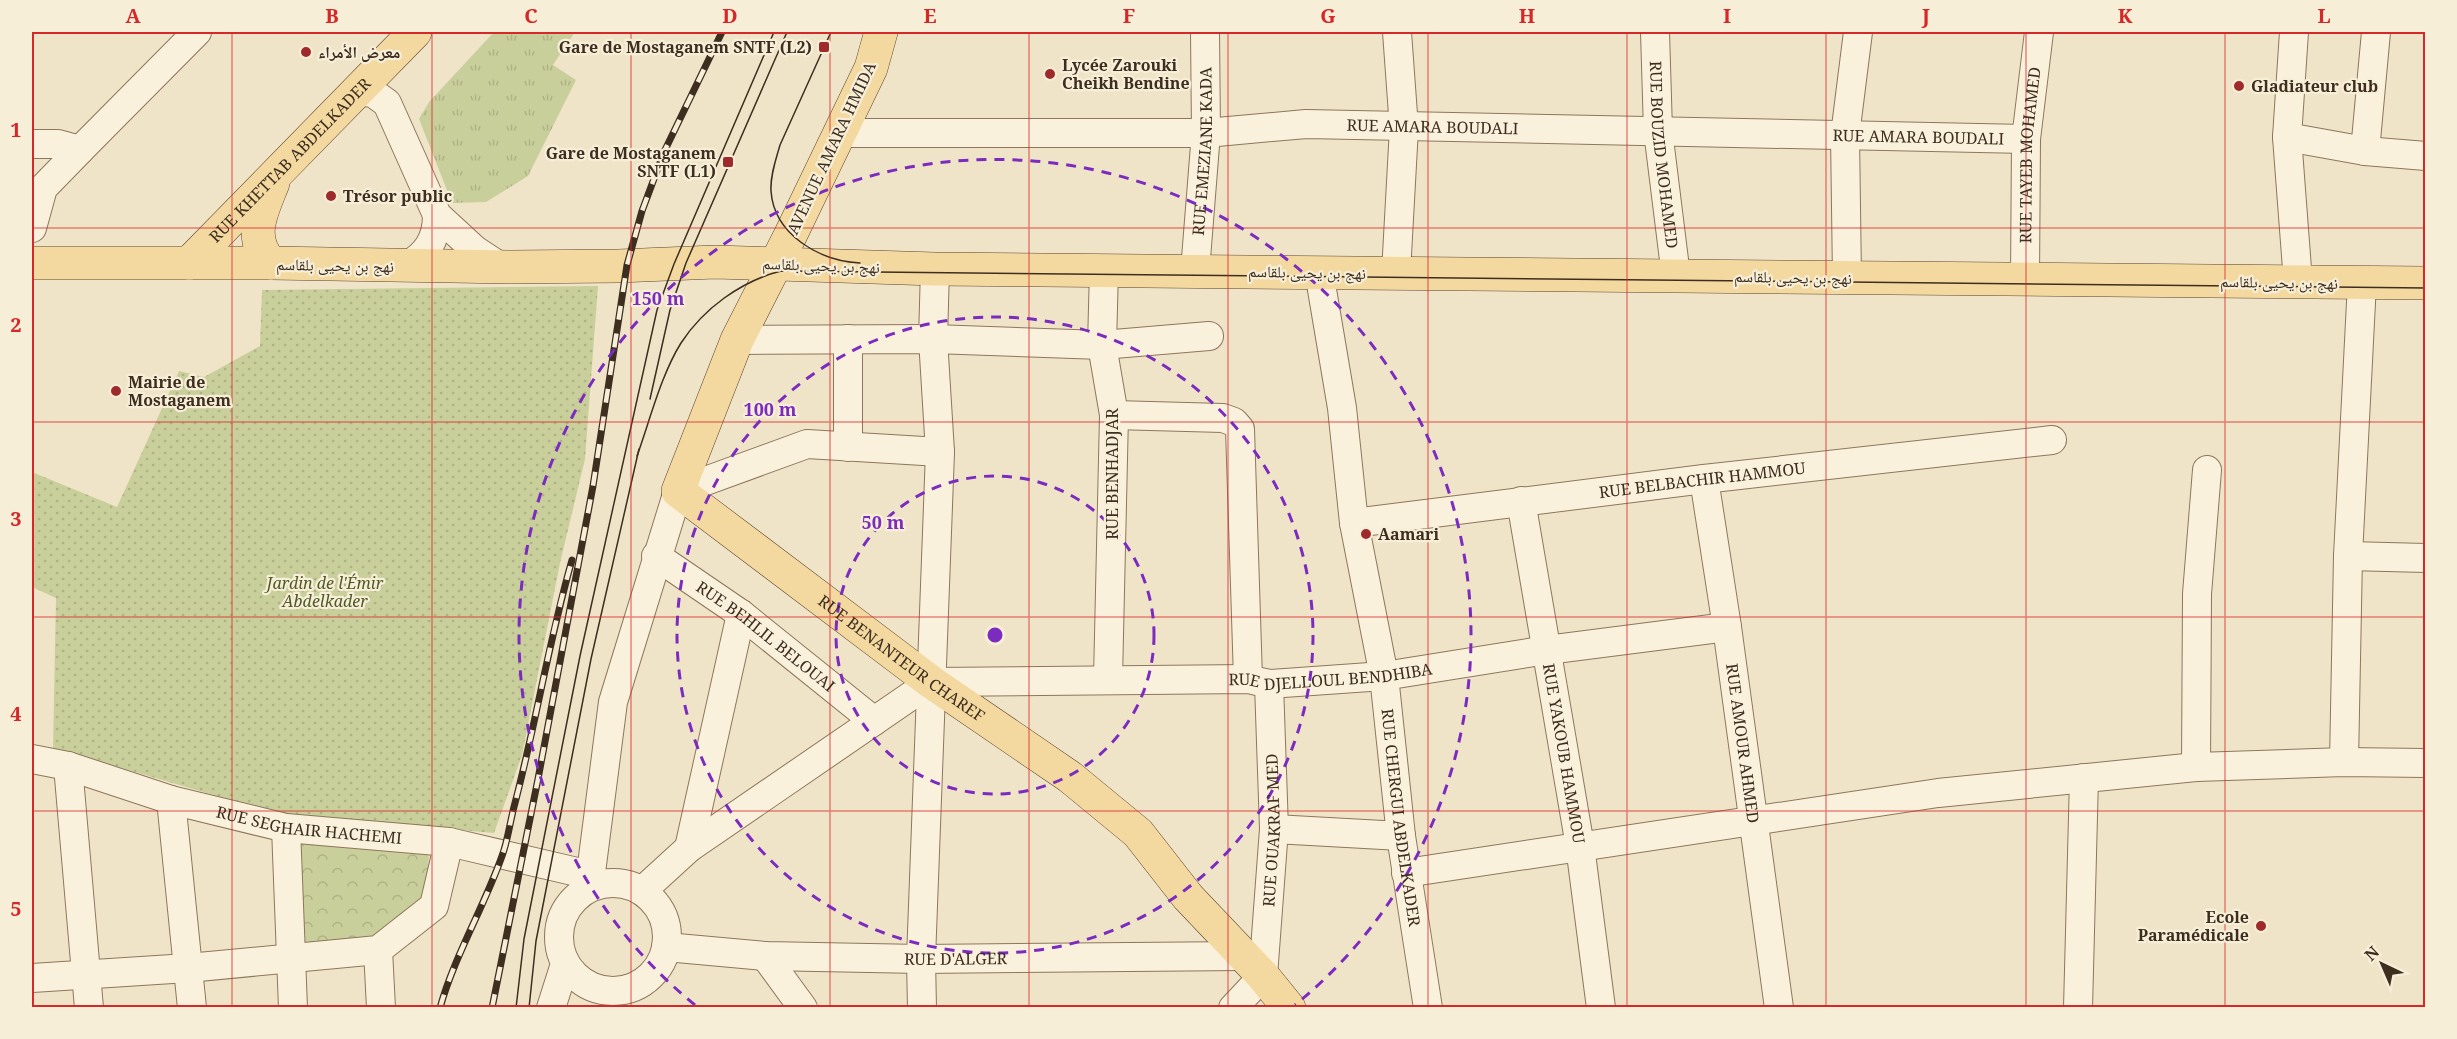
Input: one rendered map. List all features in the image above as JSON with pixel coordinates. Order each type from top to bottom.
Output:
[{"type":"main road","name":"AVENUE AMARA HMIDA","points":[[775,263],[871,68],[881,32]]},
{"type":"main road","name":"RUE KHETTAB ABDELKADER","points":[[189,263],[408,38]]},
{"type":"main road","points":[[271,263],[263,255],[258,245],[257,231],[259,218],[279,171]]},
{"type":"main road","name":"نهج بن يحيى بلقاسم","points":[[32,263],[271,263],[501,267],[715,262],[935,269],[2426,284]]},
{"type":"main road","points":[[678,491],[737,340],[775,263]]},
{"type":"main road","name":"RUE BENANTEUR CHAREF","points":[[678,491],[931,682],[1070,777],[1138,832],[1188,897],[1289,1008]]},
{"type":"street","points":[[32,228],[43,188],[197,32]]},
{"type":"street","name":"RUE EMEZIANE KADA","points":[[1195,271],[1206,133],[1205,32]]},
{"type":"street","points":[[1396,32],[1404,128],[1396,273]]},
{"type":"street","name":"RUE BOUZID MOHAMED","points":[[1655,32],[1658,131],[1676,276]]},
{"type":"street","points":[[1847,278],[1845,135],[1858,32]]},
{"type":"street","name":"RUE TAYEB MOHAMED","points":[[2025,279],[2026,139],[2039,32]]},
{"type":"street","points":[[2294,32],[2287,137],[2298,282]]},
{"type":"street","points":[[2365,151],[2376,32]]},
{"type":"street","points":[[392,110],[393,70],[408,38]]},
{"type":"street","points":[[356,91],[365,91],[381,97],[392,110],[437,215],[437,227],[426,251],[406,267]]},
{"type":"street","name":"RUE AMARA BOUDALI","points":[[841,133],[1206,133],[1306,124],[1404,128],[2026,139]]},
{"type":"street","points":[[2287,137],[2365,151],[2426,156]]},
{"type":"street","points":[[32,144],[58,144],[80,150]]},
{"type":"street","points":[[437,215],[475,250],[501,267]]},
{"type":"street","points":[[922,1008],[921,959],[940,452],[933,339],[935,269]]},
{"type":"street","name":"RUE BENHADJAR","points":[[1104,270],[1102,345],[1114,415],[1108,679]]},
{"type":"street","name":"RUE CHERGUI ABDELKADER","points":[[1319,272],[1342,408],[1354,523],[1384,676],[1401,836],[1428,1008]]},
{"type":"street","points":[[2344,762],[2348,556],[2361,283]]},
{"type":"street","points":[[737,340],[933,339],[1102,345],[1209,336]]},
{"type":"street","points":[[848,339],[848,447]]},
{"type":"street","name":"RUE OUAKRAF MED","points":[[1114,415],[1223,418],[1234,422],[1240,429],[1258,681],[1274,829],[1253,966]]},
{"type":"street","name":"RUE BELBACHIR HAMMOU","points":[[1354,523],[1704,479],[2052,440]]},
{"type":"street","points":[[590,881],[625,884],[642,891],[654,901],[663,915],[667,930],[666,947],[661,962],[651,976],[616,999],[576,978],[565,964],[559,947],[558,930],[564,913],[590,881],[613,702],[656,556],[678,491],[807,444],[940,452]]},
{"type":"street","points":[[2196,767],[2197,594],[2207,470]]},
{"type":"street","name":"RUE AMOUR AHMED","points":[[1704,479],[1727,627],[1779,1008]]},
{"type":"street","name":"RUE YAKOUB HAMMOU","points":[[1521,501],[1580,846],[1601,1008]]},
{"type":"street","name":"RUE BEHLIL BELOUAI","points":[[656,556],[741,614],[874,722]]},
{"type":"street","points":[[2348,556],[2426,558]]},
{"type":"street","points":[[688,848],[741,614]]},
{"type":"street","name":"RUE DJELLOUL BENDHIBA","points":[[931,682],[1108,679],[1258,681],[1384,676],[1547,650],[1727,627]]},
{"type":"street","points":[[642,891],[688,848],[931,682]]},
{"type":"street","name":"RUE SEGHAIR HACHEMI","points":[[32,759],[68,766],[171,800],[286,828],[449,842],[590,881]]},
{"type":"street","points":[[1407,873],[1938,793],[2196,767],[2344,762],[2426,763]]},
{"type":"street","points":[[68,766],[89,1008]]},
{"type":"street","points":[[2078,1008],[2084,778]]},
{"type":"street","points":[[171,800],[192,1008]]},
{"type":"street","points":[[286,828],[293,1008]]},
{"type":"street","points":[[1274,829],[1401,836]]},
{"type":"street","points":[[32,978],[188,968],[378,950],[434,906],[449,842]]},
{"type":"street","name":"RUE D'ALGER","points":[[666,947],[765,956],[1253,966]]},
{"type":"street","points":[[378,950],[381,1008]]},
{"type":"street","points":[[765,956],[803,1008]]},
{"type":"street","points":[[551,1008],[565,964]]},
{"type":"street","points":[[1233,1008],[1253,966]]},
{"type":"green space","points":[[494,32],[575,32],[553,65],[576,80],[528,176],[486,202],[452,203],[419,119],[429,102]]},
{"type":"green space","name":"Jardin de l'Émir Abdelkader","points":[[598,286],[585,459],[560,563],[522,755],[494,833],[278,814],[53,748],[56,598],[32,587],[32,472],[117,507],[179,371],[204,377],[260,346],[262,290]]},
{"type":"green space","points":[[295,839],[429,852],[427,899],[385,934],[302,944]]},
{"type":"tram line","points":[[516,1008],[524,939],[580,656],[657,310],[674,264],[774,32]]},
{"type":"tram line","points":[[650,399],[670,310],[686,263],[787,32]]},
{"type":"tram line","points":[[831,32],[780,145],[772,174],[771,191],[774,207],[781,221],[802,243],[830,257],[860,263]]},
{"type":"tram line","points":[[637,456],[668,369],[690,331],[724,298],[752,282],[781,271],[2426,288]]},
{"type":"tram line","points":[[529,1008],[536,941],[591,659],[639,449]]},
{"type":"railway","points":[[492,1008],[593,486],[627,265],[642,211],[664,152],[722,32]]},
{"type":"railway","points":[[440,1008],[453,970],[504,850],[556,620],[572,560]]},
{"type":"place","name":"Gare de Mostaganem SNTF (L2)","points":[[824,47]]},
{"type":"place","name":"معرض الأمراء","points":[[306,52]]},
{"type":"place","name":"Lycée Zarouki Cheikh Bendine","points":[[1050,74]]},
{"type":"place","name":"Gladiateur club","points":[[2239,86]]},
{"type":"place","name":"Gare de Mostaganem SNTF (L1)","points":[[728,162]]},
{"type":"place","name":"Trésor public","points":[[331,196]]},
{"type":"place","name":"Mairie de Mostaganem","points":[[116,391]]},
{"type":"place","name":"Aamari","points":[[1366,534]]},
{"type":"place","name":"Ecole Paramédicale","points":[[2261,926]]}]
